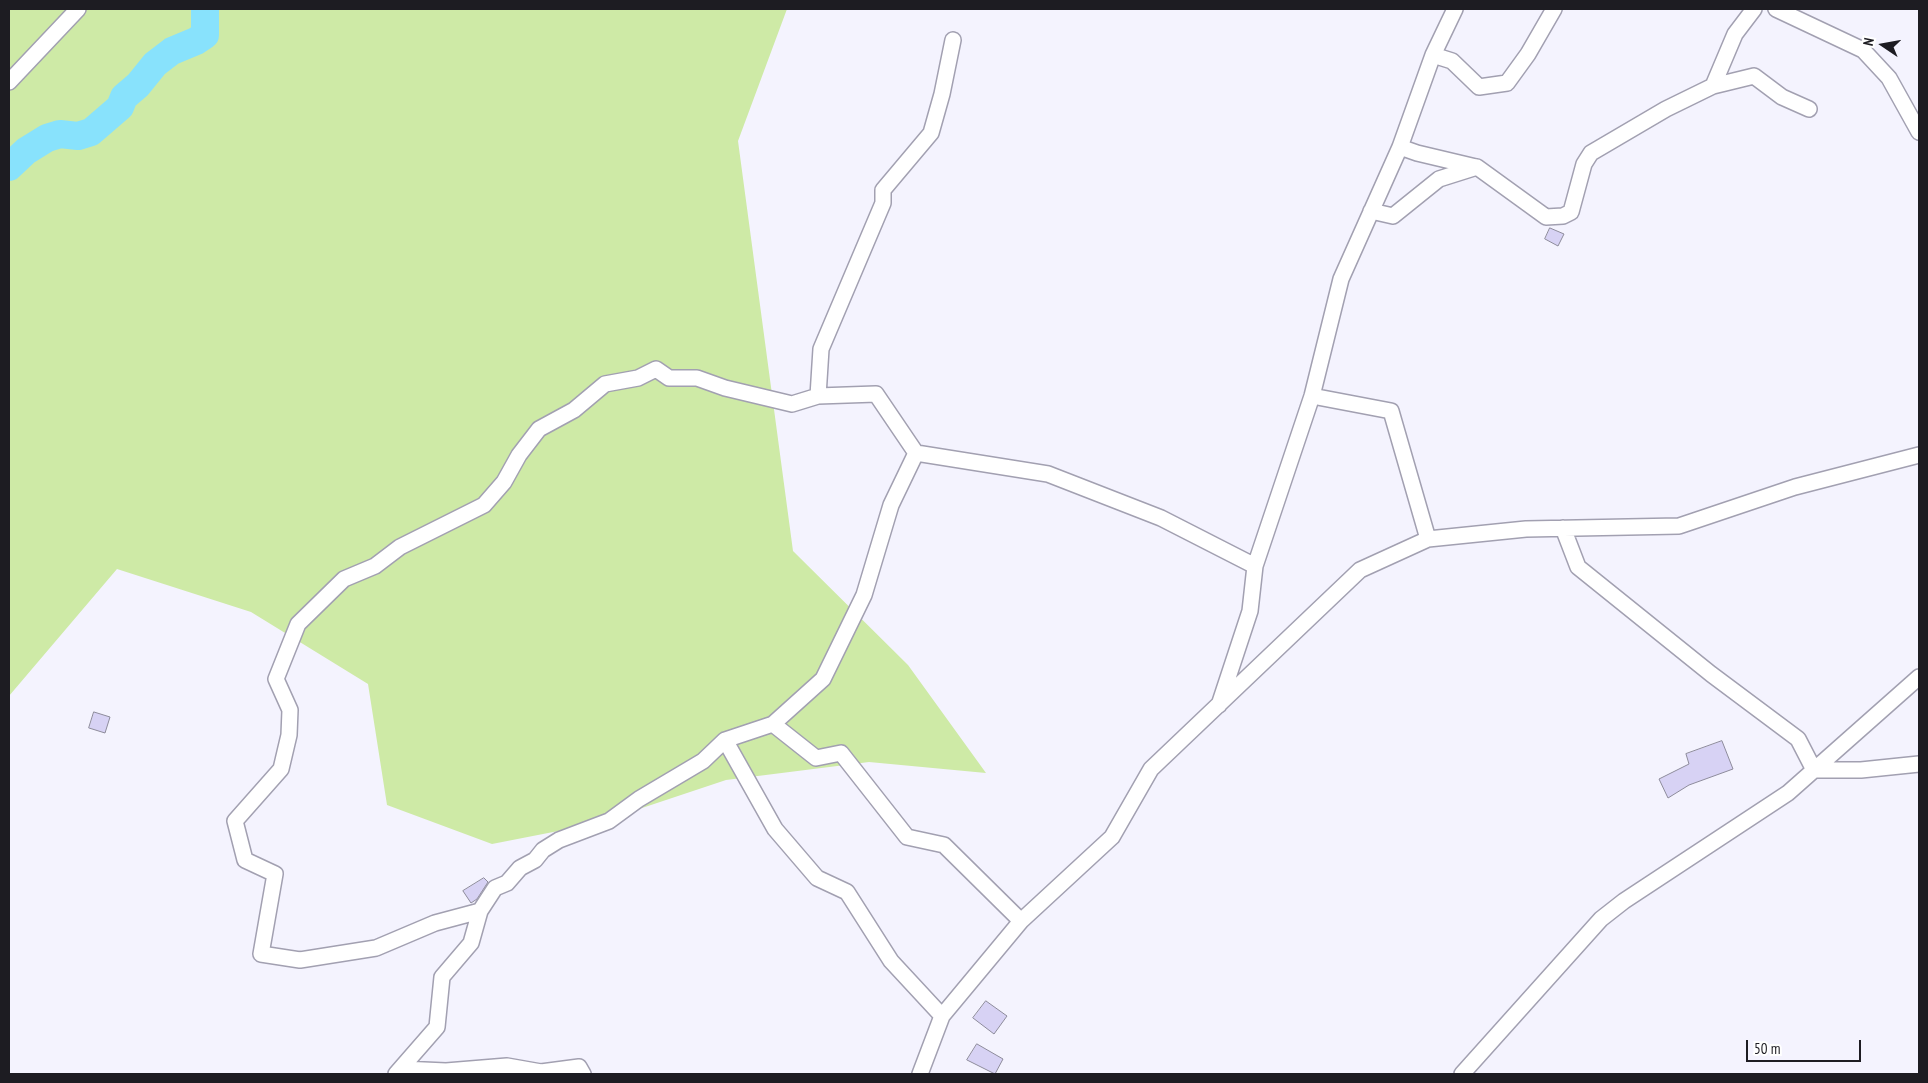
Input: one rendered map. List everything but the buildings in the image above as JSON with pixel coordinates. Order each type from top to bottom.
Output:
[{"type":"street","points":[[9,82],[78,9]]},
{"type":"street","points":[[1219,706],[1250,611],[1255,566],[1312,396],[1341,279],[1400,147],[1433,54],[1454,9]]},
{"type":"street","points":[[1433,54],[1452,61],[1479,87],[1507,83],[1528,54],[1554,9]]},
{"type":"street","points":[[1713,86],[1735,34],[1754,9]]},
{"type":"street","points":[[1776,9],[1863,50],[1889,78],[1919,132]]},
{"type":"street","points":[[818,396],[821,349],[883,203],[883,190],[931,132],[942,94],[953,40]]},
{"type":"street","points":[[1400,147],[1417,153],[1477,167],[1546,217],[1563,216],[1571,212],[1584,164],[1590,153],[1666,109],[1713,86],[1754,76],[1782,98],[1809,109]]},
{"type":"street","points":[[1371,212],[1393,216],[1439,179],[1477,167]]},
{"type":"street","points":[[480,911],[435,923],[376,948],[300,960],[261,954],[276,874],[245,860],[235,821],[281,770],[289,734],[290,710],[276,679],[298,624],[344,578],[376,566],[400,547],[484,505],[504,482],[519,455],[540,429],[574,410],[605,384],[638,378],[656,369],[669,378],[697,378],[725,388],[792,404],[818,396],[876,394],[916,453],[1048,474],[1161,518],[1255,566]]},
{"type":"street","points":[[1312,396],[1391,411],[1428,539]]},
{"type":"street","points":[[399,1071],[437,1027],[442,977],[472,943],[480,911],[495,888],[507,882],[520,868],[535,860],[543,850],[559,840],[609,821],[639,799],[703,761],[725,740],[773,724],[823,678],[864,595],[891,506],[916,453]]},
{"type":"street","points":[[920,1074],[942,1016],[1022,921],[1112,837],[1152,769],[1360,570],[1428,539],[1526,529],[1679,526],[1795,487],[1919,455]]},
{"type":"street","points":[[1562,528],[1578,567],[1712,674],[1798,738],[1814,770]]},
{"type":"street","points":[[1462,1074],[1601,919],[1624,901],[1788,793],[1919,677]]},
{"type":"street","points":[[773,724],[816,758],[842,754],[907,837],[944,845],[1022,921]]},
{"type":"street","points":[[725,740],[775,829],[817,878],[847,892],[891,961],[942,1016]]},
{"type":"street","points":[[1814,770],[1861,770],[1919,764]]},
{"type":"street","points":[[399,1071],[446,1071],[507,1066],[541,1072],[579,1067],[583,1074]]},
{"type":"green space","points":[[9,9],[787,9],[738,141],[793,551],[908,665],[986,773],[869,762],[726,780],[594,824],[492,844],[387,805],[368,684],[251,612],[117,569],[9,696]]},
{"type":"waterway","points":[[9,167],[26,151],[47,138],[60,134],[78,136],[91,132],[120,107],[124,97],[138,85],[155,64],[172,51],[205,35],[205,9]]}]
